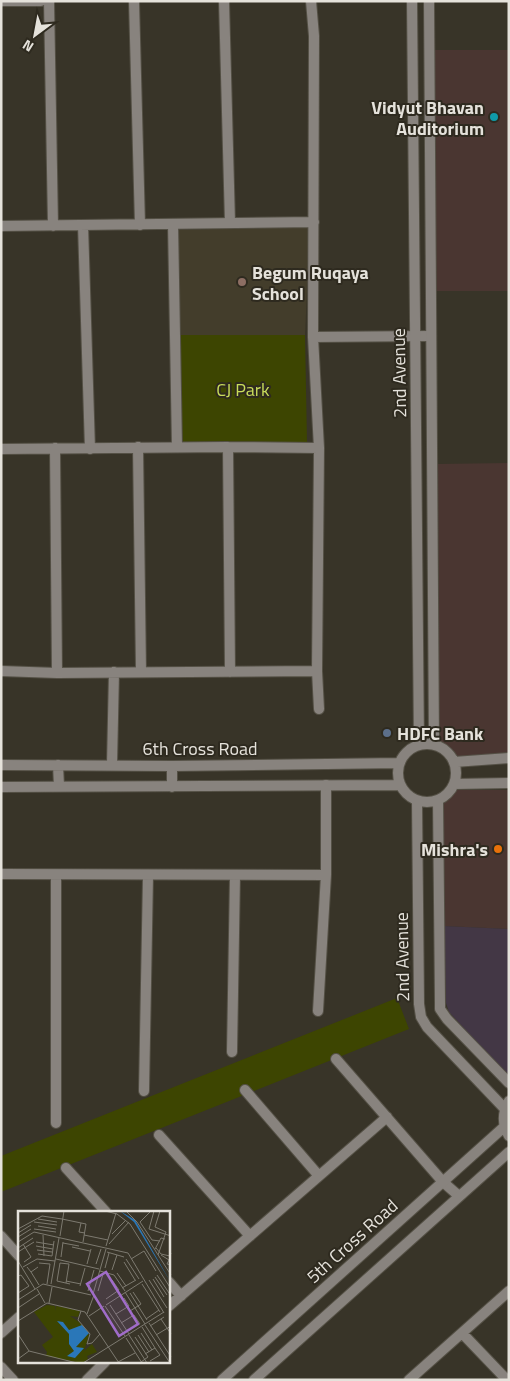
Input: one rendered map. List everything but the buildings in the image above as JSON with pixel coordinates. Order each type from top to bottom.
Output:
[{"type":"street","points":[[1,2],[41,1]]},
{"type":"street","points":[[49,1],[53,226]]},
{"type":"street","points":[[134,1],[140,224]]},
{"type":"street","points":[[224,1],[230,223]]},
{"type":"street","points":[[311,1],[314,36],[313,337],[319,448],[317,671],[319,709]]},
{"type":"street","name":"2nd Avenue","points":[[412,1],[419,745]]},
{"type":"street","name":"2nd Avenue","points":[[429,1],[434,745]]},
{"type":"street","points":[[1,226],[314,222]]},
{"type":"street","points":[[172,224],[177,447]]},
{"type":"street","points":[[83,226],[90,449]]},
{"type":"street","points":[[313,337],[431,336]]},
{"type":"street","points":[[228,447],[230,672]]},
{"type":"street","points":[[55,448],[57,673]]},
{"type":"street","points":[[138,448],[141,672]]},
{"type":"street","points":[[1,449],[319,448]]},
{"type":"street","points":[[1,671],[57,673],[317,671]]},
{"type":"street","points":[[112,764],[114,672]]},
{"type":"street","points":[[419,745],[434,745],[445,750],[452,757],[456,767],[456,779],[445,796],[426,803],[408,796],[398,782],[400,763],[408,750],[419,745]]},
{"type":"street","points":[[454,762],[509,758]]},
{"type":"street","name":"6th Cross Road","points":[[1,765],[112,764],[172,766],[400,763]]},
{"type":"street","points":[[58,765],[59,786]]},
{"type":"street","points":[[172,766],[172,787]]},
{"type":"street","points":[[454,784],[509,783]]},
{"type":"street","points":[[318,1011],[326,874],[326,785]]},
{"type":"street","points":[[1,787],[399,785]]},
{"type":"street","name":"2nd Avenue","points":[[438,800],[440,1009],[447,1019],[509,1082]]},
{"type":"street","name":"2nd Avenue","points":[[418,801],[417,946],[420,1014],[427,1027],[507,1105]]},
{"type":"street","points":[[1,874],[148,876],[326,874]]},
{"type":"street","points":[[56,875],[56,1123]]},
{"type":"street","points":[[232,1052],[235,875]]},
{"type":"street","points":[[144,1091],[148,876]]},
{"type":"street","points":[[336,1059],[443,1182],[459,1196]]},
{"type":"street","points":[[245,1090],[319,1176]]},
{"type":"street","points":[[506,1131],[503,1115],[507,1105]]},
{"type":"street","points":[[170,1305],[387,1117]]},
{"type":"street","name":"5th Cross Road","points":[[222,1380],[443,1182],[506,1131]]},
{"type":"street","points":[[159,1135],[250,1236]]},
{"type":"street","points":[[254,1380],[509,1152]]},
{"type":"street","points":[[66,1168],[105,1211]]},
{"type":"street","points":[[1,1236],[18,1255]]},
{"type":"street","points":[[170,1283],[181,1296]]},
{"type":"street","points":[[409,1380],[509,1291]]},
{"type":"street","points":[[1,1333],[18,1318]]},
{"type":"street","points":[[462,1333],[507,1380]]},
{"type":"street","points":[[87,1380],[103,1364]]},
{"type":"street","points":[[1,1367],[13,1380]]},
{"type":"shaded area","points":[[433,50],[509,50],[509,291],[435,291]]},
{"type":"shaded area","name":"Begum Ruqaya School","points":[[310,227],[305,335],[179,335],[176,230]]},
{"type":"shaded area","points":[[509,463],[509,757],[459,758],[447,745],[439,741],[438,464]]},
{"type":"shaded area","points":[[457,790],[509,790],[509,929],[443,926],[442,804]]},
{"type":"shaded area","points":[[443,926],[509,929],[509,1078],[449,1012],[446,1003]]},
{"type":"green space","name":"CJ Park","points":[[179,335],[305,335],[307,443],[180,443]]},
{"type":"green space","points":[[397,998],[409,1029],[1,1192],[1,1156]]},
{"type":"place","name":"Vidyut Bhavan Auditorium","points":[[494,117]]},
{"type":"place","name":"Begum Ruqaya School","points":[[242,282]]},
{"type":"place","name":"HDFC Bank","points":[[387,733]]},
{"type":"place","name":"Mishra's","points":[[498,849]]}]
